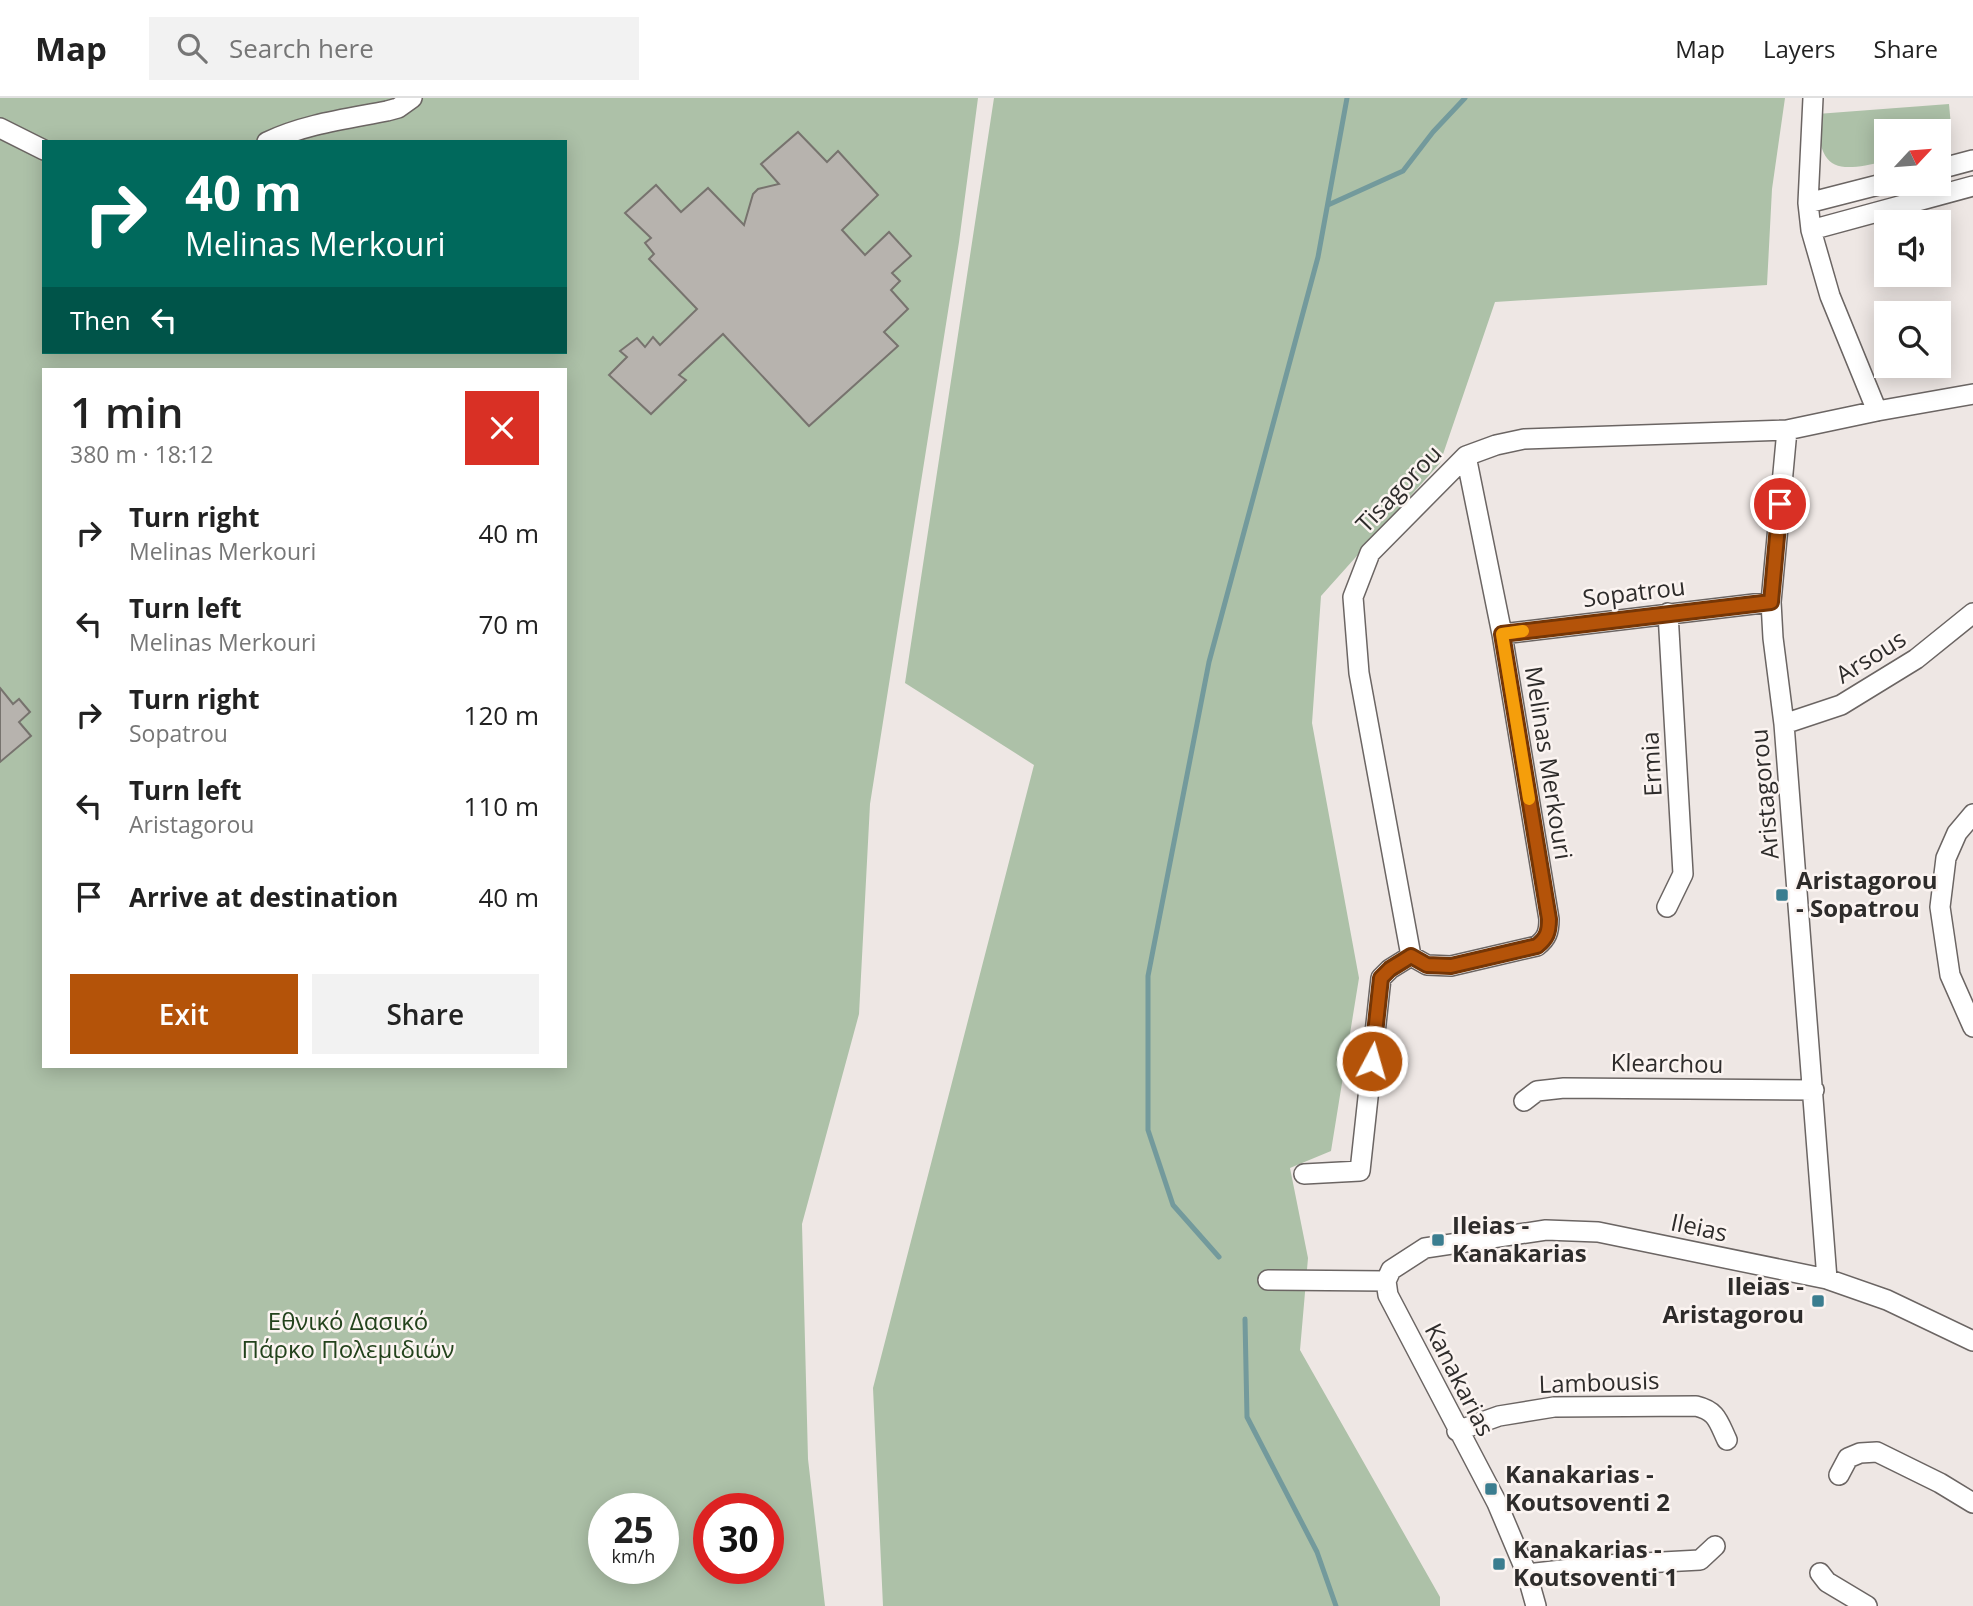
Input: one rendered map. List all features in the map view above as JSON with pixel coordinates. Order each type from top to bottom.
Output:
[{"type":"street","points":[[271,140],[313,125],[398,108],[412,98]]},
{"type":"street","points":[[1813,98],[1808,203],[1811,230],[1830,296],[1877,411]]},
{"type":"street","points":[[0,128],[42,149]]},
{"type":"street","points":[[1951,166],[1973,160]]},
{"type":"street","points":[[1808,203],[1874,186]]},
{"type":"street","points":[[1811,230],[1973,186]]},
{"type":"street","name":"Tisagorou","points":[[1411,956],[1359,673],[1353,597],[1370,553],[1466,456],[1496,445],[1524,439],[1787,430],[1973,394]]},
{"type":"street","name":"Aristagorou","points":[[1787,430],[1771,602],[1784,724],[1827,1279]]},
{"type":"street","name":"Melinas Merkouri","points":[[1411,956],[1427,965],[1451,966],[1537,946],[1544,941],[1549,931],[1502,634],[1466,456]]},
{"type":"street","name":"Sopatrou","points":[[1502,634],[1771,602]]},
{"type":"street","name":"Ermia","points":[[1667,908],[1683,874],[1668,613]]},
{"type":"street","name":"Arsous","points":[[1784,724],[1841,705],[1916,659],[1973,613]]},
{"type":"street","points":[[1973,814],[1957,833],[1946,859],[1940,907],[1950,975],[1973,1027]]},
{"type":"street","points":[[1304,1174],[1360,1171],[1381,978],[1411,956]]},
{"type":"street","name":"Klearchou","points":[[1524,1101],[1537,1091],[1564,1088],[1814,1090]]},
{"type":"street","name":"Ileias","points":[[1385,1281],[1391,1270],[1425,1248],[1546,1230],[1598,1232],[1827,1279],[1887,1300],[1973,1341]]},
{"type":"street","points":[[1268,1280],[1385,1281]]},
{"type":"street","name":"Kanakarias","points":[[1385,1281],[1388,1295],[1497,1503],[1527,1574],[1536,1606]]},
{"type":"street","name":"Lambousis","points":[[1457,1431],[1499,1416],[1554,1407],[1696,1406],[1708,1409],[1715,1415],[1727,1440]]},
{"type":"street","points":[[1839,1475],[1848,1458],[1860,1453],[1877,1452],[1940,1483],[1973,1503]]},
{"type":"street","points":[[1527,1574],[1606,1565],[1700,1560],[1715,1546]]},
{"type":"street","points":[[1820,1573],[1827,1582],[1867,1606]]},
{"type":"green space","name":"Εθνικό Δασικό Πάρκο Πολεμιδιών","points":[[0,98],[978,98],[959,242],[870,804],[859,1014],[802,1224],[808,1459],[825,1606],[0,1606]]},
{"type":"green space","points":[[994,98],[1785,98],[1772,189],[1767,285],[1495,302],[1440,463],[1321,596],[1312,723],[1359,978],[1331,1151],[1290,1168],[1308,1258],[1300,1350],[1440,1597],[1440,1606],[883,1606],[873,1388],[1034,765],[905,683]]},
{"type":"green space","points":[[1949,104],[1950,119],[1874,119],[1874,164],[1843,167],[1833,164],[1822,148],[1817,114]]},
{"type":"building","points":[[798,132],[827,162],[838,151],[878,195],[842,230],[865,255],[889,232],[911,256],[892,273],[900,281],[891,290],[908,309],[884,332],[898,346],[809,426],[723,334],[679,375],[686,380],[651,414],[609,375],[627,357],[620,351],[637,338],[645,347],[653,337],[660,345],[697,309],[649,259],[654,254],[645,243],[651,238],[625,213],[656,185],[681,212],[708,188],[744,225],[753,194],[758,189],[779,184],[761,164]]},
{"type":"building","points":[[0,688],[13,704],[19,699],[30,712],[19,722],[31,736],[0,762]]},
{"type":"waterway","points":[[1219,1257],[1173,1205],[1148,1130],[1148,976],[1209,662],[1318,257],[1347,98]]},
{"type":"waterway","points":[[1328,205],[1403,171],[1433,132],[1465,98]]},
{"type":"waterway","points":[[1245,1319],[1247,1417],[1317,1552],[1336,1606]]},
{"type":"slow traffic","points":[[1523,631],[1502,634],[1529,799]]},
{"type":"place","name":"Aristagorou - Sopatrou","points":[[1782,895]]},
{"type":"place","name":"Ileias - Kanakarias","points":[[1438,1240]]},
{"type":"place","name":"Ileias - Aristagorou","points":[[1818,1301]]},
{"type":"place","name":"Kanakarias - Koutsoventi 2","points":[[1491,1489]]},
{"type":"place","name":"Kanakarias - Koutsoventi 1","points":[[1499,1564]]},
{"type":"route","points":[[1372,1061],[1381,978],[1390,969],[1411,956],[1427,965],[1451,966],[1537,946],[1544,941],[1549,931],[1502,634],[1771,602],[1780,504]]}]
